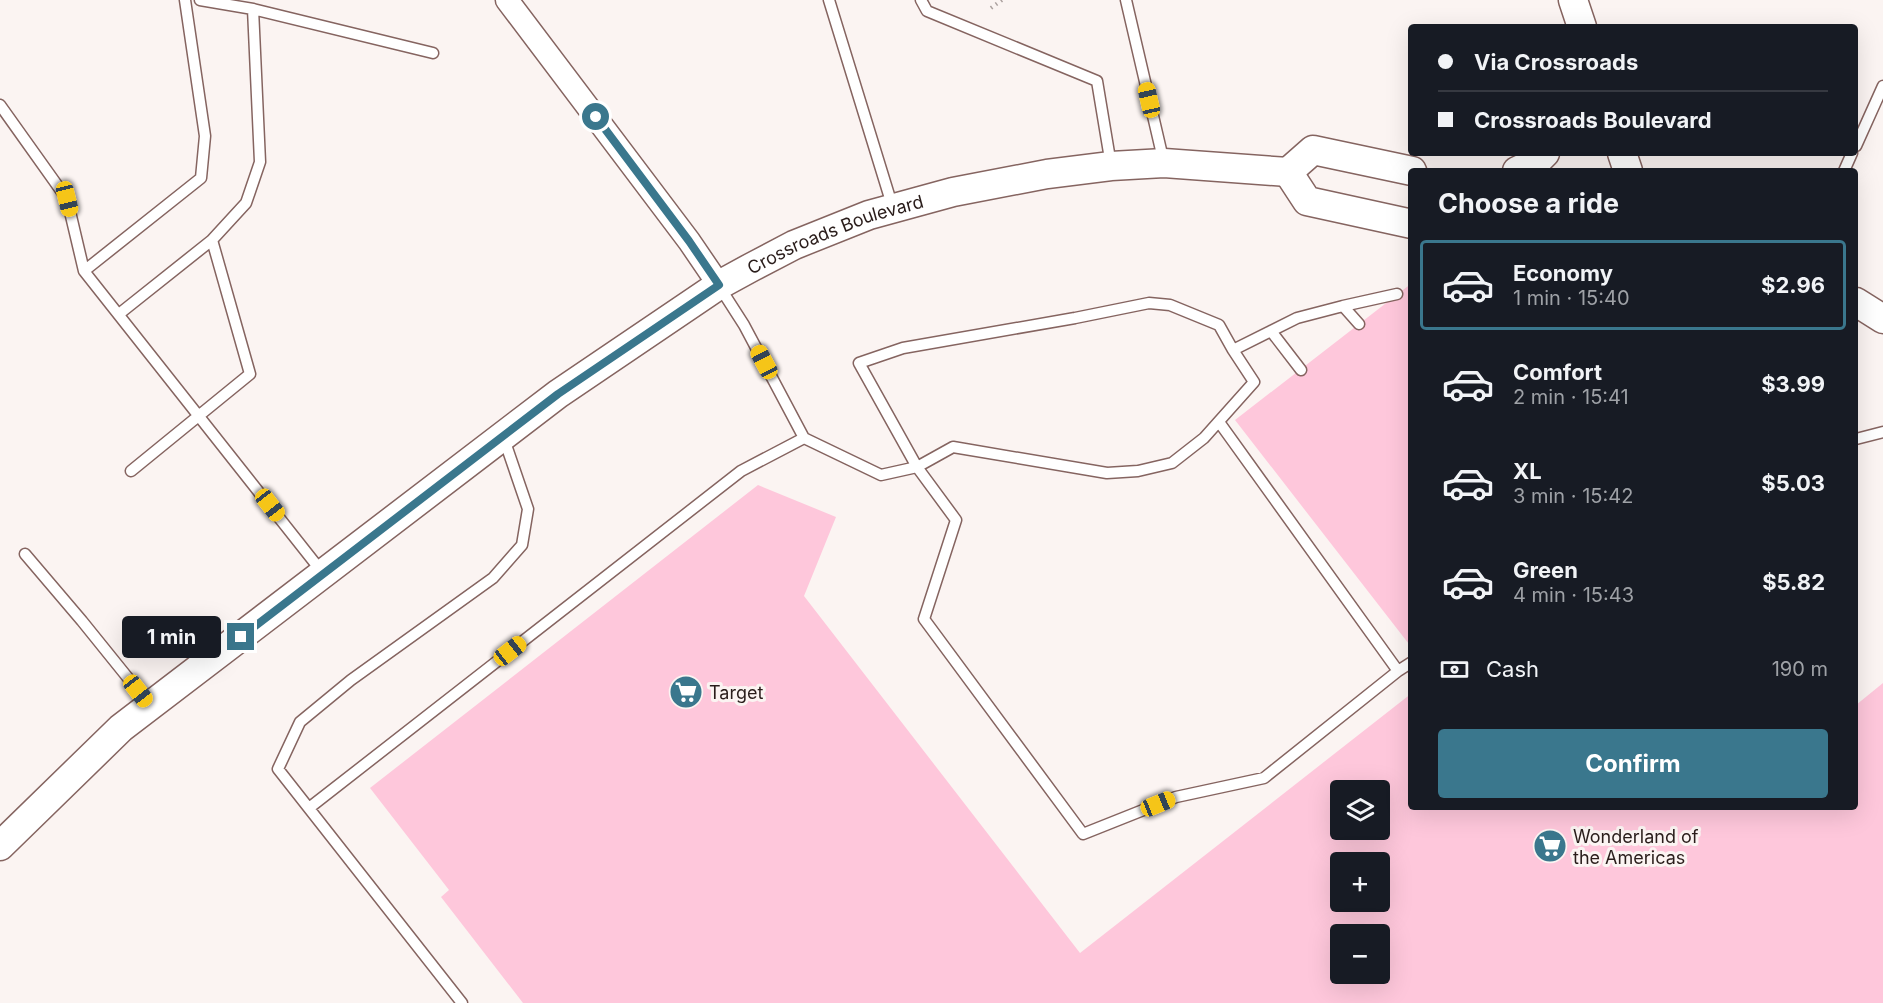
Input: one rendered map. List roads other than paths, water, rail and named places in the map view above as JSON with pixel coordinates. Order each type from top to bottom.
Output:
[{"type":"street","points":[[507,0],[689,241],[719,285]]},
{"type":"street","points":[[1572,24],[1573,0]]},
{"type":"street","points":[[1573,0],[1581,24]]},
{"type":"street","points":[[1408,170],[1314,150],[1288,172],[1307,201],[1408,223]]},
{"type":"street","points":[[1523,168],[1536,162],[1542,156]]},
{"type":"street","name":"Crossroads Boulevard","points":[[0,846],[121,728],[558,394],[719,285],[794,245],[869,215],[893,208],[953,192],[1047,174],[1111,166],[1164,163],[1288,172]]},
{"type":"street","points":[[1858,303],[1883,319]]},
{"type":"street","points":[[1858,322],[1883,327]]},
{"type":"lane","points":[[84,271],[201,178],[205,135],[185,0]]},
{"type":"lane","points":[[200,0],[253,9],[433,53]]},
{"type":"lane","points":[[829,0],[893,208]]},
{"type":"lane","points":[[921,0],[927,11],[1097,81],[1111,166]]},
{"type":"lane","points":[[1126,0],[1164,163]]},
{"type":"lane","points":[[119,314],[212,240],[246,203],[260,162],[253,9]]},
{"type":"lane","points":[[1858,142],[1883,86]]},
{"type":"lane","points":[[2,111],[67,199],[84,271],[324,573]]},
{"type":"lane","points":[[131,471],[250,374],[212,240]]},
{"type":"lane","points":[[719,285],[744,325],[804,438],[881,476],[917,467],[953,447],[1107,473],[1138,471],[1172,463],[1204,438],[1254,382],[1219,325],[1170,305],[1149,303],[903,348],[859,363],[917,467],[956,520],[924,619],[1083,834],[1176,797],[1264,778],[1408,665]]},
{"type":"lane","points":[[1233,350],[1297,318],[1397,294]]},
{"type":"lane","points":[[1343,306],[1359,324]]},
{"type":"lane","points":[[1270,332],[1301,369]]},
{"type":"lane","points":[[1219,422],[1398,671]]},
{"type":"lane","points":[[1858,438],[1883,432]]},
{"type":"lane","points":[[462,1003],[278,769],[300,722],[351,680],[493,578],[522,545],[528,509],[503,436]]},
{"type":"lane","points":[[309,808],[741,471],[804,438]]},
{"type":"lane","points":[[25,554],[151,706]]},
{"type":"place","name":"Target","points":[[686,692]]},
{"type":"place","name":"Wonderland of the Americas","points":[[1550,846]]}]
